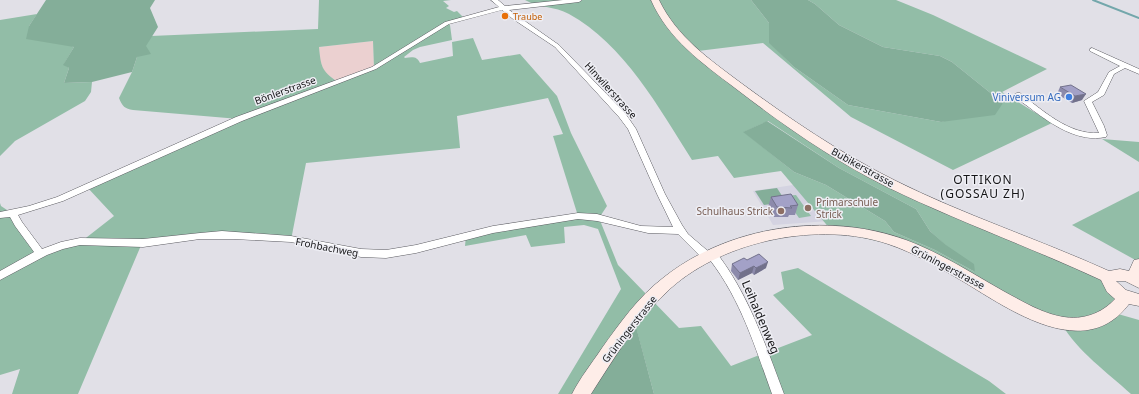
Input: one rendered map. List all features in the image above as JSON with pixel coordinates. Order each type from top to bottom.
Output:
[{"type":"main road","name":"Bubikerstrasse","points":[[655,0],[659,10],[670,26],[696,53],[776,113],[842,157],[914,195],[1039,245],[1110,277]]},
{"type":"main road","name":"Grüningerstrasse","points":[[581,394],[625,331],[650,300],[673,278],[694,264],[710,256],[754,239],[774,234],[816,230],[848,231],[880,237],[912,248],[934,258],[1026,311],[1054,322],[1077,325],[1097,321],[1132,298]]},
{"type":"main road","points":[[1132,298],[1114,289],[1109,283],[1110,277],[1118,274],[1136,280],[1139,264]]},
{"type":"street","name":"Hinwilerstrasse","points":[[494,0],[515,18],[557,46],[626,119],[637,139],[661,194],[681,230],[710,256]]},
{"type":"street","name":"Bönlerstrasse","points":[[0,215],[13,214],[38,208],[239,119],[374,68],[431,31],[447,23],[466,16],[505,8],[579,0]]},
{"type":"street","points":[[1092,50],[1139,72]]},
{"type":"street","points":[[1017,95],[1054,122],[1080,133],[1097,137],[1103,135],[1102,128],[1089,108],[1088,101],[1102,93],[1111,72],[1126,65]]},
{"type":"street","points":[[13,214],[18,224],[40,253]]},
{"type":"street","name":"Frohbachweg","points":[[0,276],[40,253],[82,241],[142,243],[201,236],[229,236],[291,240],[312,243],[352,253],[388,254],[466,236],[578,216],[596,217],[660,232],[681,230]]},
{"type":"street","name":"Leihaldenweg","points":[[710,256],[729,277],[738,293],[778,394]]},
{"type":"shaded area","points":[[373,41],[374,68],[338,82],[324,72],[320,60],[319,47]]},
{"type":"shaded area","points":[[793,185],[829,221],[773,225],[753,191]]},
{"type":"green space","points":[[46,0],[155,0],[150,8],[158,27],[146,46],[151,54],[137,57],[132,72],[92,82],[64,83],[69,68],[63,65],[74,47],[26,39],[29,26]]},
{"type":"green space","points":[[319,0],[451,0],[443,1],[449,6],[446,8],[454,12],[457,11],[463,17],[448,23],[450,25],[452,40],[420,47],[413,50],[404,57],[405,58],[416,58],[420,63],[453,56],[452,42],[473,38],[482,60],[520,54],[557,96],[571,133],[607,206],[599,218],[618,265],[679,328],[701,326],[731,366],[812,335],[773,295],[784,289],[781,272],[798,268],[989,381],[1006,394],[654,394],[634,320],[581,394],[558,394],[621,289],[598,229],[584,225],[564,227],[565,243],[531,247],[526,235],[465,246],[466,236],[578,216],[553,136],[563,134],[548,98],[457,116],[460,148],[306,163],[291,240],[229,236],[142,243],[78,394],[12,394],[20,369],[0,375],[0,203],[1,206],[13,214],[40,253],[82,241],[114,216],[87,187],[239,119],[133,110],[124,107],[119,98],[132,72],[137,57],[151,36],[318,29]],"holes":[[[373,41],[374,68],[338,82],[328,75],[323,68],[320,59],[319,47]]]},
{"type":"green space","points":[[525,0],[751,0],[769,23],[770,43],[794,67],[848,105],[941,122],[1003,103],[952,62],[940,56],[883,47],[839,25],[815,4],[808,0],[896,0],[933,15],[1047,69],[1002,92],[1052,123],[953,170],[851,117],[763,43],[698,51],[738,86],[879,177],[1093,269],[1118,293],[1111,312],[1139,320],[1139,394],[1131,394],[1093,361],[1076,343],[1061,323],[923,252],[831,230],[781,171],[734,178],[718,156],[692,160],[667,119],[639,79],[607,42],[589,27],[564,11],[530,3]],"holes":[[[768,121],[839,168],[916,209],[930,231],[975,272],[935,250],[894,232],[885,221],[826,185],[794,172],[744,132]]]},
{"type":"green space","points":[[751,0],[808,0],[815,4],[839,25],[883,47],[940,56],[952,62],[1003,103],[995,115],[941,122],[848,105],[794,67],[769,43],[769,23]]},
{"type":"green space","points":[[37,14],[29,26],[74,47],[64,64],[69,68],[64,83],[92,82],[91,92],[85,101],[15,141],[0,156],[0,20]]},
{"type":"green space","points":[[767,121],[839,168],[916,209],[930,231],[946,245],[974,264],[975,272],[935,250],[894,232],[885,221],[826,185],[794,172],[743,132]]},
{"type":"green space","points":[[1102,139],[1139,142],[1139,162]]},
{"type":"green space","points":[[777,188],[786,202],[764,205],[755,191]]},
{"type":"green space","points":[[1139,191],[1139,262],[1072,225]]},
{"type":"green space","points":[[796,195],[811,216],[799,218],[784,196]]},
{"type":"green space","points":[[634,319],[654,394],[581,394]]},
{"type":"building","points":[[1071,85],[1086,94],[1075,96],[1060,87]]},
{"type":"building","points":[[791,194],[798,205],[790,206],[792,208],[777,207],[771,197]]},
{"type":"building","points":[[759,254],[768,262],[756,268],[754,266],[740,273],[732,264],[744,258],[747,260]]},
{"type":"waterway","points":[[1093,0],[1139,18]]},
{"type":"place","name":"Traube","points":[[505,16]]},
{"type":"place","name":"Viniversum AG","points":[[1069,97]]},
{"type":"place","name":"Primarschule Strick","points":[[808,208]]},
{"type":"place","name":"Schulhaus Strick","points":[[781,211]]},
{"type":"district","name":"OTTIKON (GOSSAU ZH)","points":[[983,186]]}]
